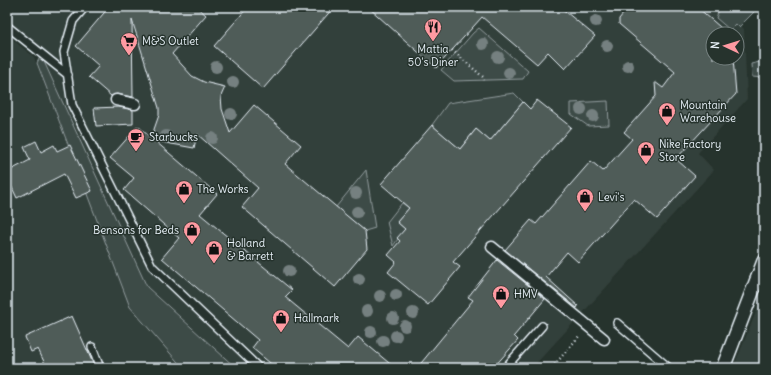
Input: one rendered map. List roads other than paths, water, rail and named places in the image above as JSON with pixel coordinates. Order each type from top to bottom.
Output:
[{"type":"street","points":[[116,100],[135,104]]},
{"type":"street","points":[[492,247],[604,339]]},
{"type":"street","points":[[723,368],[764,261]]},
{"type":"lane","points":[[85,7],[73,21],[64,52],[72,105],[152,266],[258,368]]},
{"type":"lane","points":[[7,26],[68,75]]},
{"type":"lane","points":[[617,324],[669,368]]},
{"type":"lane","points":[[505,368],[542,326]]},
{"type":"lane","points":[[92,347],[100,368]]},
{"type":"place","name":"Mattia 50's Diner","points":[[433,42]]},
{"type":"place","name":"M&S Outlet","points":[[129,56]]},
{"type":"place","name":"Mountain Warehouse","points":[[667,126]]},
{"type":"place","name":"Starbucks","points":[[136,152]]},
{"type":"place","name":"Nike Factory Store","points":[[646,165]]},
{"type":"place","name":"The Works","points":[[184,204]]},
{"type":"place","name":"Levi's","points":[[585,212]]},
{"type":"place","name":"Bensons for Beds","points":[[192,245]]},
{"type":"place","name":"Holland & Barrett","points":[[214,264]]},
{"type":"place","name":"HMV","points":[[501,309]]},
{"type":"place","name":"Hallmark","points":[[281,333]]}]
